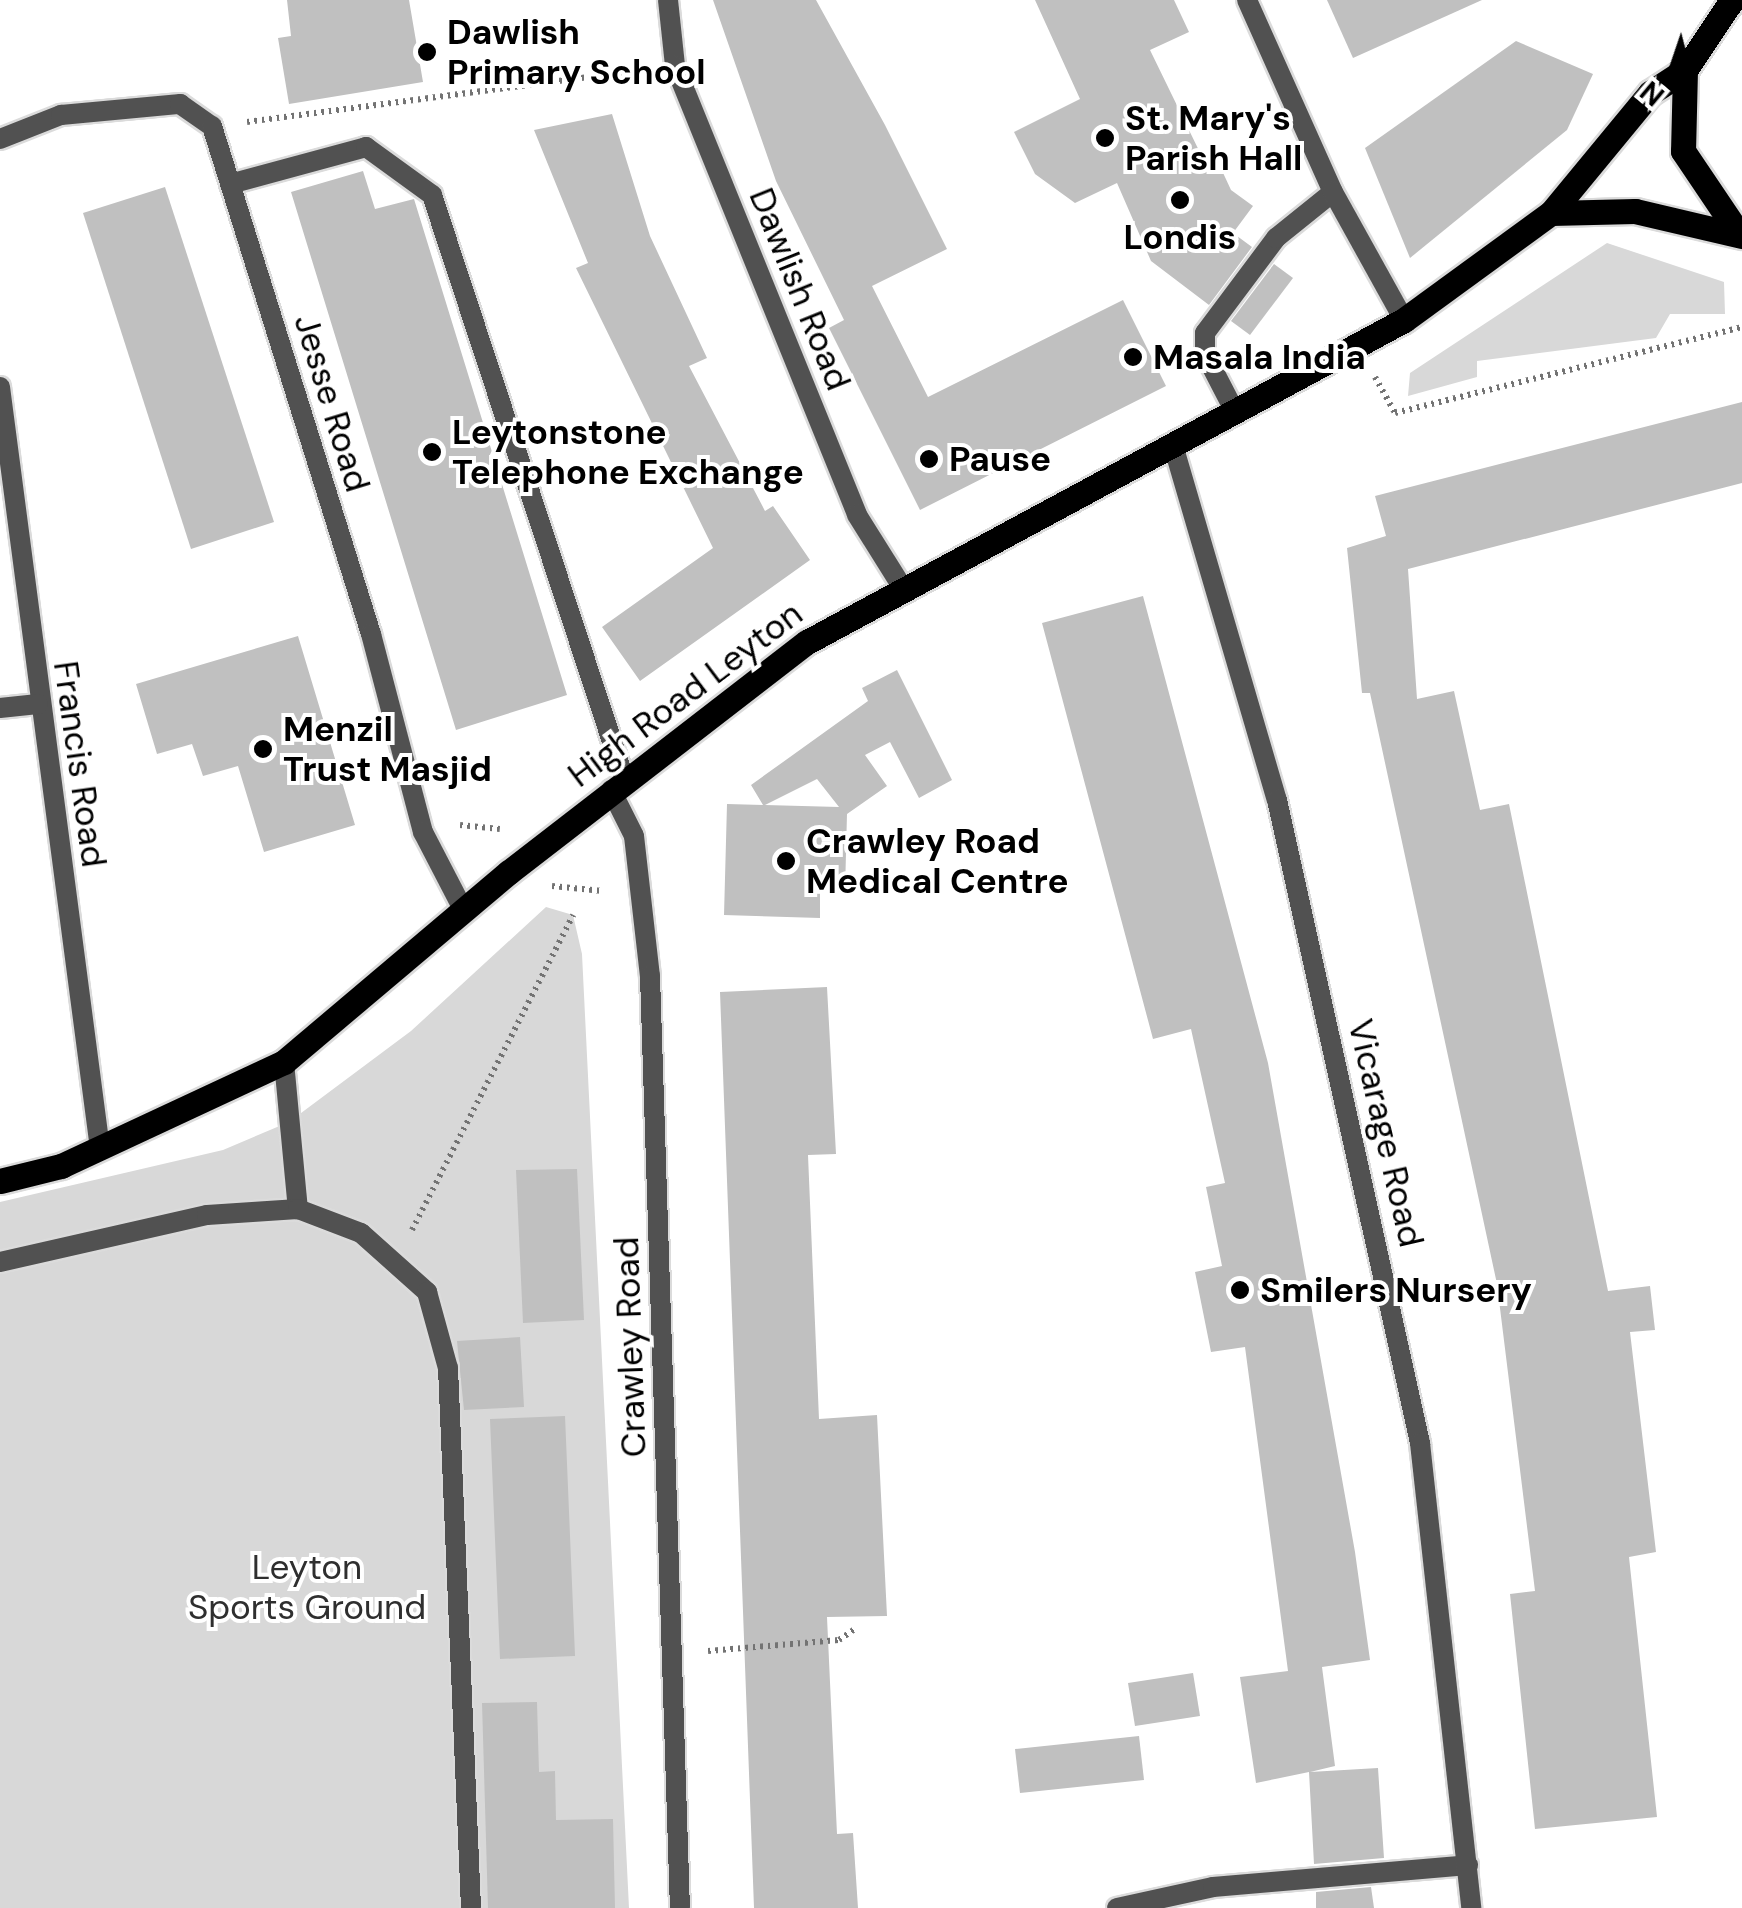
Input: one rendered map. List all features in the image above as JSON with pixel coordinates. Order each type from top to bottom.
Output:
[{"type":"main road","name":"High Road Leyton","points":[[0,1181],[100,1149],[284,1062],[618,786],[807,642],[1360,348],[1404,320],[1551,213],[1596,152],[1685,70],[1732,0]]},
{"type":"main road","points":[[1685,70],[1683,152],[1740,235]]},
{"type":"main road","points":[[1551,213],[1635,211],[1740,235]]},
{"type":"street","name":"Dawlish Road","points":[[668,0],[676,66],[857,516],[904,590]]},
{"type":"street","points":[[1247,0],[1332,192],[1404,320]]},
{"type":"street","points":[[0,140],[62,115],[180,104],[212,126]]},
{"type":"street","name":"Jesse Road","points":[[212,126],[422,832],[464,911]]},
{"type":"street","name":"Crawley Road","points":[[230,184],[366,148],[432,195],[634,836],[650,976],[680,1908]]},
{"type":"street","points":[[1235,412],[1206,354],[1205,333],[1276,238],[1332,192]]},
{"type":"street","name":"Francis Road","points":[[0,387],[38,704],[100,1149]]},
{"type":"street","name":"Vicarage Road","points":[[1173,445],[1276,800],[1382,1260],[1445,1609],[1470,1908]]},
{"type":"street","points":[[0,708],[38,704]]},
{"type":"street","points":[[284,1062],[298,1208]]},
{"type":"street","points":[[0,1262],[207,1215],[298,1208],[324,1213],[397,1259],[427,1292],[448,1368],[471,1908]]},
{"type":"street","points":[[1117,1908],[1213,1887],[1468,1865]]},
{"type":"path","points":[[212,126],[676,66]]},
{"type":"path","points":[[1360,348],[1395,413],[1742,327]]},
{"type":"path","points":[[448,820],[502,830]]},
{"type":"path","points":[[548,883],[610,891]]},
{"type":"path","points":[[397,1259],[573,914]]},
{"type":"path","points":[[672,1654],[839,1640],[855,1629]]},
{"type":"green space","points":[[1607,243],[1724,282],[1725,314],[1670,314],[1656,338],[1477,361],[1477,377],[1408,396],[1410,373]]},
{"type":"green space","name":"Leyton Sports Ground","points":[[546,907],[573,915],[582,954],[629,1908],[0,1908],[0,1202],[223,1150],[289,1122],[411,1031]]},
{"type":"building","points":[[287,0],[409,0],[423,82],[289,104],[278,38],[291,36]]},
{"type":"building","points":[[713,0],[816,0],[885,125],[947,249],[872,286],[928,397],[1123,300],[1166,386],[920,510],[829,328],[844,320],[776,181]]},
{"type":"building","points":[[1035,0],[1174,0],[1189,32],[1150,50],[1207,167],[1218,162],[1231,190],[1253,206],[1233,233],[1252,247],[1209,305],[1151,261],[1117,183],[1075,203],[1035,174],[1014,132],[1080,99]]},
{"type":"building","points":[[1327,0],[1482,0],[1353,58]]},
{"type":"building","points":[[1516,41],[1593,74],[1567,130],[1410,258],[1365,148]]},
{"type":"building","points":[[612,114],[650,236],[707,358],[689,366],[765,511],[773,506],[810,560],[640,681],[602,627],[713,548],[576,268],[588,263],[534,130]]},
{"type":"building","name":"Leytonstone Telephone Exchange","points":[[363,171],[375,209],[414,199],[567,695],[456,730],[291,192]]},
{"type":"building","points":[[165,187],[274,522],[191,549],[83,213]]},
{"type":"building","points":[[1274,264],[1293,278],[1250,335],[1231,321]]},
{"type":"building","points":[[1742,402],[1742,483],[1408,569],[1417,699],[1454,691],[1480,810],[1509,804],[1608,1291],[1650,1286],[1655,1330],[1630,1332],[1656,1552],[1629,1557],[1657,1817],[1535,1829],[1510,1594],[1535,1591],[1497,1284],[1370,693],[1362,693],[1347,548],[1386,536],[1375,496]]},
{"type":"building","points":[[1143,596],[1268,1063],[1355,1552],[1370,1660],[1322,1667],[1335,1766],[1310,1772],[1378,1768],[1384,1858],[1314,1864],[1309,1772],[1256,1783],[1240,1677],[1288,1671],[1245,1347],[1211,1352],[1195,1272],[1222,1266],[1206,1187],[1225,1183],[1191,1029],[1153,1039],[1042,623]]},
{"type":"building","name":"Menzil Trust Masjid","points":[[298,636],[355,825],[264,852],[238,766],[203,776],[192,744],[157,754],[136,684]]},
{"type":"building","points":[[897,670],[952,780],[919,798],[890,742],[865,755],[887,786],[847,814],[845,892],[820,892],[820,918],[724,915],[727,804],[763,805],[751,785],[868,701],[862,688]],"holes":[[[817,779],[839,807],[765,805]]]},
{"type":"building","points":[[827,987],[836,1154],[808,1155],[819,1419],[877,1415],[887,1616],[827,1617],[837,1834],[853,1833],[858,1908],[754,1908],[720,992]]},
{"type":"building","points":[[577,1169],[584,1320],[523,1323],[516,1170]]},
{"type":"building","points":[[520,1337],[524,1407],[464,1410],[457,1341]]},
{"type":"building","points":[[565,1416],[575,1656],[500,1659],[490,1419]]},
{"type":"building","points":[[1193,1673],[1200,1716],[1135,1726],[1128,1683]]},
{"type":"building","points":[[537,1702],[539,1772],[555,1771],[556,1820],[613,1819],[615,1908],[488,1908],[482,1703]]},
{"type":"building","points":[[1139,1736],[1144,1780],[1020,1793],[1015,1749]]},
{"type":"building","points":[[1371,1887],[1374,1908],[1316,1908],[1316,1892]]},
{"type":"place","name":"Dawlish Primary School","points":[[427,52]]},
{"type":"place","name":"St. Mary's Parish Hall","points":[[1105,138]]},
{"type":"place","name":"Londis","points":[[1180,200]]},
{"type":"place","name":"Masala India","points":[[1133,357]]},
{"type":"place","name":"Leytonstone Telephone Exchange","points":[[432,452]]},
{"type":"place","name":"Pause","points":[[929,459]]},
{"type":"place","name":"Menzil Trust Masjid","points":[[263,749]]},
{"type":"place","name":"Crawley Road Medical Centre","points":[[786,861]]},
{"type":"place","name":"Smilers Nursery","points":[[1240,1290]]}]
